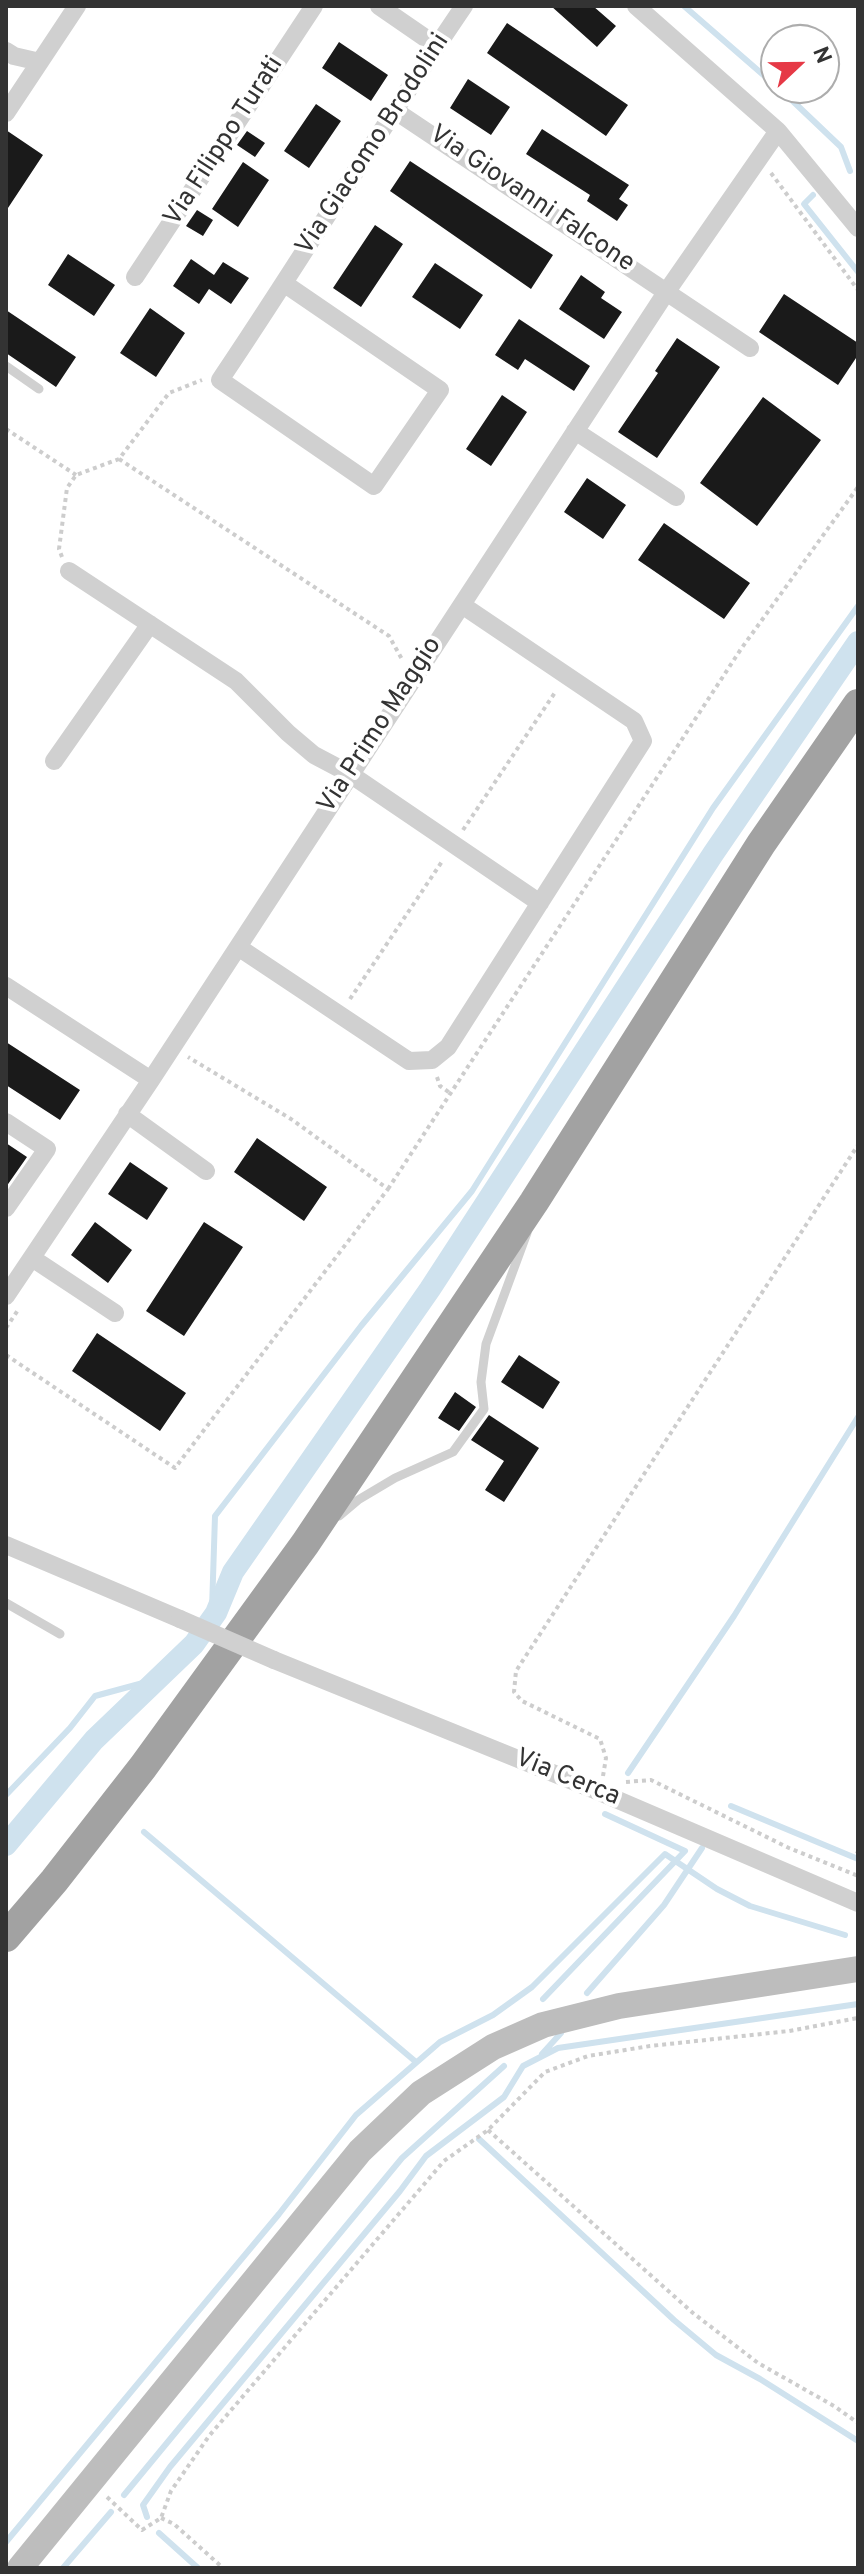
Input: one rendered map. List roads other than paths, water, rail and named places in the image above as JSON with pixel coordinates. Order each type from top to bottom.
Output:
[{"type":"highway","points":[[6,1937],[143,1767],[305,1544],[534,1202],[761,844],[858,704]]},
{"type":"main road","points":[[20,2568],[360,2151],[421,2093],[493,2047],[543,2025],[619,2006],[858,1969]]},
{"type":"street","points":[[6,113],[77,6]]},
{"type":"street","name":"Via Filippo Turati","points":[[135,277],[314,6]]},
{"type":"street","points":[[379,6],[437,46]]},
{"type":"street","name":"Via Giacomo Brodolini","points":[[285,284],[440,390],[374,486],[220,380],[464,6]]},
{"type":"street","points":[[636,6],[778,131],[858,228]]},
{"type":"street","points":[[6,51],[40,62]]},
{"type":"street","name":"Via Giovanni Falcone","points":[[394,110],[750,348]]},
{"type":"street","name":"Via Primo Maggio","points":[[6,1296],[151,1080],[667,291],[778,131]]},
{"type":"street","points":[[575,431],[676,497]]},
{"type":"street","points":[[69,571],[236,681],[314,755],[350,774],[540,903]]},
{"type":"street","points":[[238,947],[409,1061],[432,1060],[448,1047],[643,741],[634,721],[462,605]]},
{"type":"street","points":[[54,761],[150,624]]},
{"type":"street","points":[[6,986],[151,1080]]},
{"type":"street","points":[[127,1114],[206,1171]]},
{"type":"street","points":[[6,1122],[47,1149],[6,1208]]},
{"type":"street","points":[[32,1258],[115,1313]]},
{"type":"street","name":"Via Cerca","points":[[6,1545],[858,1903]]},
{"type":"lane","points":[[6,366],[39,389]]},
{"type":"lane","points":[[305,1544],[358,1500],[395,1478],[453,1452],[484,1409],[481,1382],[486,1344],[525,1244],[534,1202]]},
{"type":"lane","points":[[6,1603],[60,1634]]},
{"type":"waterway","points":[[684,6],[760,72]]},
{"type":"waterway","points":[[796,104],[841,147],[850,171]]},
{"type":"waterway","points":[[813,195],[804,204],[858,272]]},
{"type":"waterway","points":[[6,1795],[70,1728],[95,1696],[143,1683],[185,1645],[212,1609],[215,1516],[361,1326],[472,1191],[713,808],[858,606]]},
{"type":"waterway","points":[[6,1845],[94,1740],[194,1644],[216,1613],[233,1572],[430,1289],[713,854],[858,642]]},
{"type":"waterway","points":[[628,1773],[734,1616],[858,1417]]},
{"type":"waterway","points":[[731,1806],[858,1859]]},
{"type":"waterway","points":[[543,1999],[685,1851],[605,1814]]},
{"type":"waterway","points":[[144,1832],[416,2062]]},
{"type":"waterway","points":[[587,1993],[664,1905],[702,1848]]},
{"type":"waterway","points":[[6,2542],[279,2214],[356,2115],[440,2042],[493,2015],[532,1987],[665,1854],[717,1889],[750,1906],[845,1935]]},
{"type":"waterway","points":[[147,2517],[143,2505],[170,2467],[426,2156],[504,2097],[523,2066],[558,2048],[858,2004]]},
{"type":"waterway","points":[[542,2054],[561,2033]]},
{"type":"waterway","points":[[124,2495],[402,2158],[504,2066]]},
{"type":"waterway","points":[[479,2139],[674,2320],[716,2355],[858,2441]]},
{"type":"waterway","points":[[63,2568],[111,2512]]},
{"type":"waterway","points":[[159,2533],[198,2568]]}]
